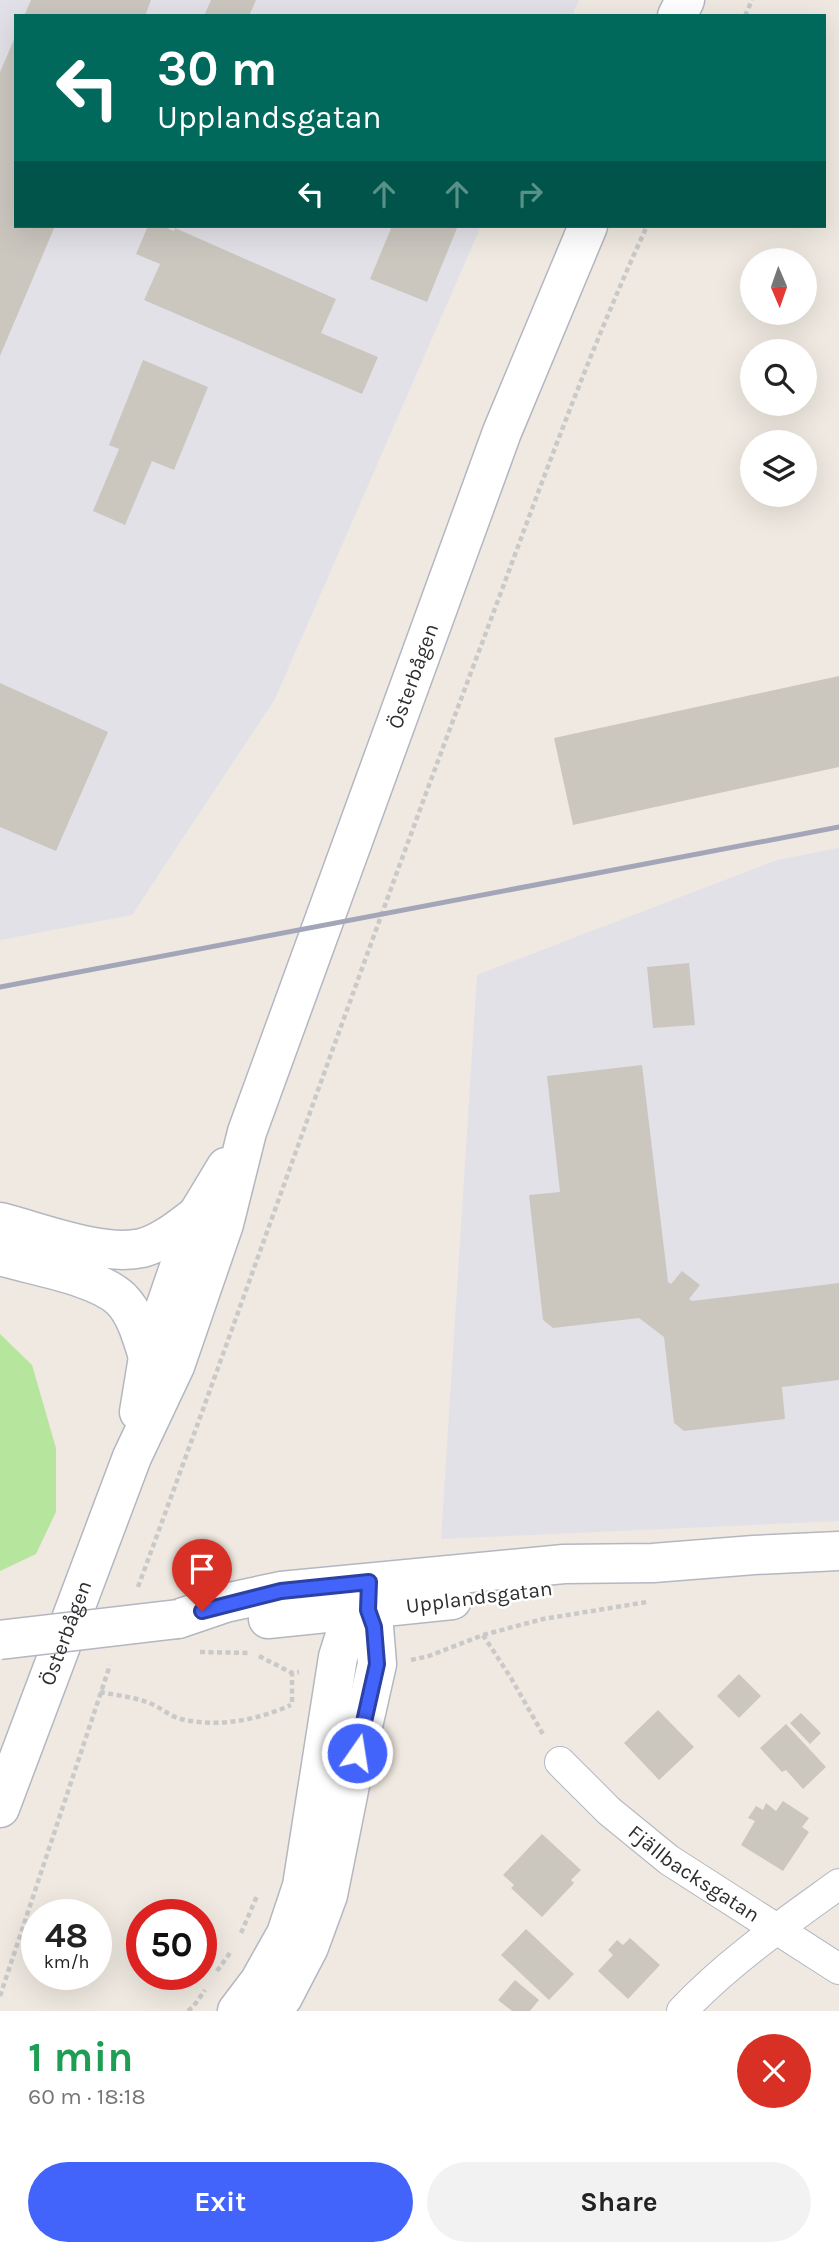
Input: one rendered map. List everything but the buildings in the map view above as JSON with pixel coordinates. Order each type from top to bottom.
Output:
[{"type":"main road","name":"Österbågen","points":[[0,1808],[132,1457],[175,1366],[224,1224],[247,1132],[502,432],[587,228]]},
{"type":"main road","name":"Österbågen","points":[[132,1457],[148,1357],[197,1215],[247,1132]]},
{"type":"main road","points":[[0,1222],[108,1251],[143,1248],[172,1234],[197,1215]]},
{"type":"main road","points":[[0,1256],[102,1286],[122,1301],[136,1324],[148,1357]]},
{"type":"main road","name":"Upplandsgatan","points":[[0,1640],[178,1619],[227,1622],[564,1564],[655,1582],[754,1555],[839,1551]]},
{"type":"main road","points":[[272,2011],[283,1997],[309,1947],[328,1895],[377,1664],[369,1596]]},
{"type":"main road","points":[[237,2011],[259,1982],[286,1934],[302,1886],[335,1668],[346,1632],[369,1596]]},
{"type":"street","name":"Fjällbacksgatan","points":[[560,1762],[608,1811],[669,1860],[839,1969]]},
{"type":"street","points":[[682,2011],[697,1995],[776,1929],[839,1884]]},
{"type":"path","points":[[138,1589],[428,789],[587,366],[647,228]]},
{"type":"path","points":[[377,1664],[396,1664],[429,1656],[483,1635],[543,1619],[655,1582]]},
{"type":"path","points":[[483,1635],[560,1762]]},
{"type":"path","points":[[195,1652],[253,1653],[292,1673],[335,1668]]},
{"type":"path","points":[[0,1996],[114,1653]]},
{"type":"path","points":[[291,1718],[292,1673]]},
{"type":"path","points":[[100,1692],[149,1702],[178,1718],[206,1723],[268,1715],[291,1705]]},
{"type":"path","points":[[217,1972],[237,1943],[261,1887]]},
{"type":"path","points":[[188,2011],[205,1990]]},
{"type":"shaded area","points":[[0,0],[579,0],[573,14],[14,14],[14,228],[480,228],[275,699],[132,915],[0,940]]},
{"type":"shaded area","points":[[839,848],[839,1521],[441,1539],[477,975],[777,860]]},
{"type":"green space","points":[[0,1334],[32,1365],[56,1448],[56,1512],[36,1554],[0,1571]]},
{"type":"railway","points":[[0,987],[839,827]]},
{"type":"route","points":[[202,1611],[225,1603],[281,1591],[369,1582],[368,1610],[374,1627],[377,1664],[357,1753]]}]
